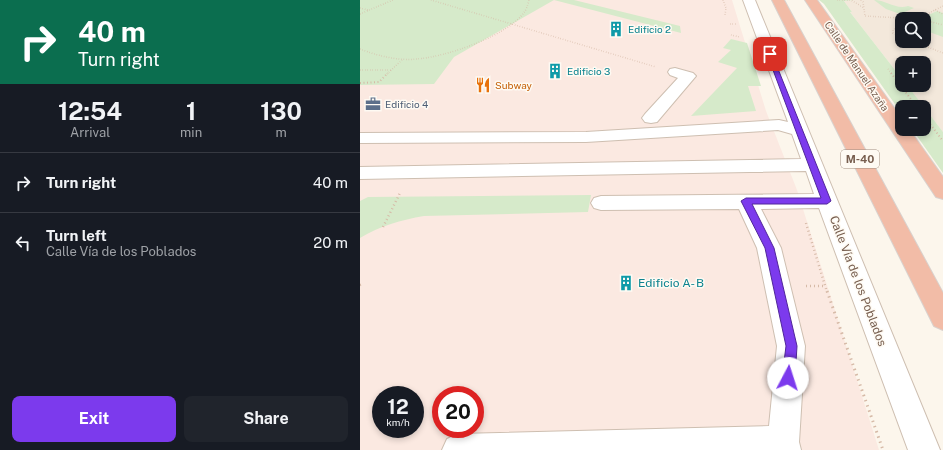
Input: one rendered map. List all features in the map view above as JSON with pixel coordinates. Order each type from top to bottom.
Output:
[{"type":"highway","name":"M-40","points":[[778,0],[943,318]]},
{"type":"highway","name":"Calle de Manuel Azaña","points":[[811,0],[943,192]]},
{"type":"street","name":"Calle Vía de los Poblados","points":[[749,0],[792,124],[813,165],[924,450]]},
{"type":"street","points":[[651,118],[688,76],[675,72]]},
{"type":"street","points":[[360,138],[586,137],[792,124]]},
{"type":"street","points":[[360,173],[813,165]]},
{"type":"street","points":[[458,450],[784,446],[791,346],[769,248],[736,201],[703,188],[698,168]]},
{"type":"street","points":[[601,203],[827,201]]},
{"type":"path","points":[[360,14],[393,0]]},
{"type":"path","points":[[431,0],[675,72]]},
{"type":"path","points":[[360,49],[373,54],[416,59],[448,53],[483,40],[512,24],[527,7],[529,0]]},
{"type":"path","points":[[723,0],[726,8],[725,15]]},
{"type":"path","points":[[835,0],[851,0],[864,8]]},
{"type":"path","points":[[861,0],[865,16],[895,18]]},
{"type":"path","points":[[931,12],[943,6]]},
{"type":"path","points":[[360,8],[368,10]]},
{"type":"path","points":[[935,10],[943,14]]},
{"type":"path","points":[[931,22],[943,25]]},
{"type":"path","points":[[930,48],[943,53]]},
{"type":"path","points":[[360,83],[379,82],[404,58]]},
{"type":"path","points":[[360,70],[392,70]]},
{"type":"path","points":[[931,125],[943,141]]},
{"type":"path","points":[[383,227],[401,192]]},
{"type":"path","points":[[803,216],[825,286],[883,450]]},
{"type":"path","points":[[815,286],[825,286]]},
{"type":"shaded area","points":[[360,0],[732,0],[766,111],[797,190],[879,450],[360,450]]},
{"type":"shaded area","points":[[943,0],[943,132],[931,116],[931,100],[918,100],[912,92],[931,92],[931,56],[895,56],[895,70],[850,12],[852,12],[844,1]]},
{"type":"green space","points":[[360,0],[554,0],[454,57],[434,84],[360,85]]},
{"type":"green space","points":[[554,0],[574,0],[680,26],[681,33]]},
{"type":"green space","points":[[819,0],[854,0],[844,1],[852,12],[850,12],[895,70],[895,92],[912,92],[919,100],[895,100],[895,104],[824,4]]},
{"type":"green space","points":[[874,0],[899,7],[908,6],[914,8],[905,12],[895,12],[886,9]]},
{"type":"green space","points":[[937,11],[943,13],[943,37],[931,33],[931,14]]},
{"type":"green space","points":[[731,39],[747,43],[761,86],[748,86],[756,111],[691,116],[737,68],[718,62],[731,50],[723,48]]},
{"type":"green space","points":[[931,116],[943,132],[943,173],[917,136],[931,136]]},
{"type":"green space","points":[[591,195],[588,212],[424,216],[391,224],[360,238],[360,201],[368,197]]},
{"type":"place","name":"Edificio 2","points":[[616,29]]},
{"type":"place","name":"Edificio 3","points":[[555,71]]},
{"type":"place","name":"Subway","points":[[483,85]]},
{"type":"place","name":"Edificio 4","points":[[373,104]]},
{"type":"place","name":"Edificio A- B","points":[[626,283]]},
{"type":"route","points":[[770,54],[827,201],[746,201],[769,248],[791,346],[788,378]]}]
